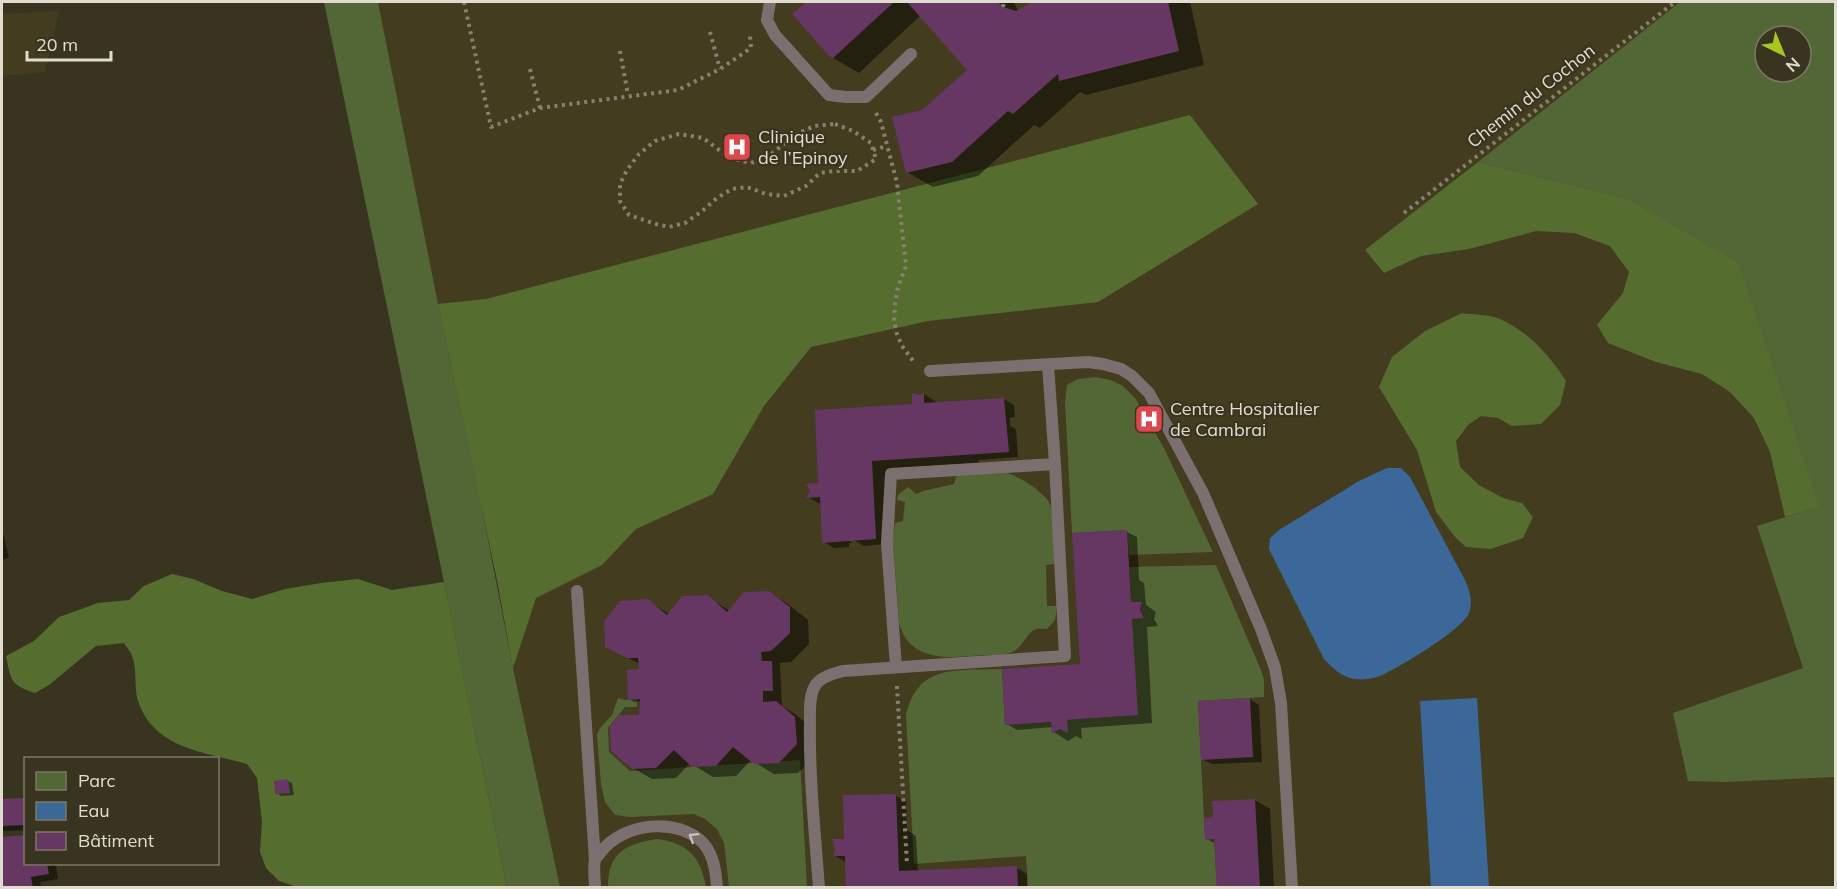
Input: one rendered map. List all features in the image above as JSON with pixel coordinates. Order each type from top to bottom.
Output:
[{"type":"lane","points":[[770,2],[767,20],[775,35],[828,95],[866,97],[911,54]]},
{"type":"lane","points":[[930,371],[1088,362],[1121,369],[1132,376],[1149,393],[1203,493],[1246,591],[1275,668],[1281,703],[1292,888]]},
{"type":"lane","points":[[819,888],[810,710],[814,687],[819,681],[843,671],[1065,656],[1048,364]]},
{"type":"lane","points":[[896,667],[888,543],[891,474],[1055,464]]},
{"type":"lane","points":[[577,591],[596,888]]},
{"type":"lane","points":[[595,860],[607,844],[629,831],[652,828],[678,830],[696,838],[705,846],[714,866],[717,888]]},
{"type":"path","points":[[464,2],[491,127],[540,108],[678,90],[720,69],[751,48],[750,25]]},
{"type":"path","points":[[1003,7],[1004,2]]},
{"type":"path","name":"Chemin du Cochon","points":[[1404,213],[1675,2]]},
{"type":"path","points":[[710,32],[720,69]]},
{"type":"path","points":[[620,51],[628,95]]},
{"type":"path","points":[[530,69],[540,108]]},
{"type":"path","points":[[866,97],[881,122],[897,183],[906,266],[898,286],[895,303],[894,321],[897,334],[909,357],[917,365],[930,371]]},
{"type":"path","points":[[835,124],[853,130],[871,143],[873,150],[876,159],[856,171],[820,173],[806,186],[784,196],[766,194],[747,187],[732,189],[685,224],[669,227],[629,215],[620,201],[620,184],[639,154],[655,141],[679,134],[704,138],[730,158],[751,164],[769,156],[795,135],[814,126],[835,124]]},
{"type":"path","points":[[873,150],[887,146]]},
{"type":"path","points":[[896,667],[907,866]]},
{"type":"shaded area","name":"Centre Hospitalier de Cambrai","points":[[378,2],[1835,2],[1835,887],[560,887],[513,668],[497,580],[438,304]]},
{"type":"shaded area","points":[[59,11],[45,72],[2,76],[2,14]]},
{"type":"green space","points":[[324,2],[378,2],[438,304],[560,887],[507,887]]},
{"type":"green space","points":[[1680,2],[1835,2],[1835,777],[1726,782],[1688,781],[1673,713],[1803,668],[1757,526],[1818,507],[1624,198],[1478,162]]},
{"type":"green space","points":[[1190,115],[1258,204],[1098,302],[928,321],[811,347],[764,406],[713,494],[636,529],[602,565],[536,598],[513,668],[497,580],[438,304],[486,299]]},
{"type":"green space","points":[[1478,162],[1625,198],[1738,263],[1819,507],[1785,517],[1770,452],[1754,418],[1730,392],[1702,374],[1656,362],[1608,343],[1597,325],[1623,293],[1629,272],[1610,246],[1574,233],[1536,231],[1469,249],[1421,256],[1384,273],[1365,250]]},
{"type":"green space","points":[[1462,313],[1496,317],[1510,324],[1529,337],[1545,353],[1566,381],[1560,405],[1541,424],[1512,426],[1498,418],[1481,416],[1468,425],[1456,441],[1460,467],[1479,485],[1503,498],[1522,503],[1533,517],[1523,538],[1491,549],[1466,547],[1455,537],[1436,512],[1417,450],[1379,387],[1392,357],[1425,331]]},
{"type":"green space","points":[[1095,377],[1111,380],[1123,386],[1135,398],[1165,450],[1213,552],[1129,555],[1127,530],[1072,533],[1065,403],[1067,385],[1078,379]]},
{"type":"green space","points":[[1007,473],[1033,487],[1045,497],[1051,507],[1055,564],[1046,565],[1047,606],[1057,606],[1055,620],[1047,629],[1034,630],[1017,649],[1007,654],[944,657],[921,651],[904,636],[899,623],[893,540],[895,523],[903,521],[905,502],[897,500],[898,495],[908,487],[916,494],[954,484],[958,475]]},
{"type":"green space","points":[[1216,565],[1264,680],[1264,697],[1198,701],[1205,839],[1214,839],[1217,887],[1028,887],[1026,856],[914,864],[906,715],[912,698],[920,686],[931,678],[956,670],[1002,669],[1005,725],[1051,722],[1052,733],[1060,729],[1067,720],[1137,715],[1132,619],[1144,617],[1140,610],[1142,602],[1131,602],[1129,567]]},
{"type":"green space","points":[[172,574],[252,599],[285,589],[358,579],[392,590],[444,582],[507,887],[300,888],[279,881],[266,868],[260,852],[262,822],[257,778],[247,764],[183,746],[168,739],[156,729],[146,717],[138,701],[133,659],[124,643],[96,646],[49,685],[35,693],[21,687],[13,680],[6,656],[34,641],[59,617],[98,603],[129,600],[144,586]]},
{"type":"green space","points":[[618,698],[637,699],[637,707],[625,707],[608,728],[609,752],[630,771],[800,760],[807,887],[729,887],[724,843],[717,829],[705,819],[694,814],[630,817],[615,815],[605,802],[601,784],[597,735],[612,715]]},
{"type":"green space","points":[[657,839],[677,844],[691,853],[701,867],[706,887],[608,887],[611,865],[621,852],[636,844]]},
{"type":"water","points":[[1387,468],[1401,468],[1410,477],[1466,582],[1471,605],[1469,613],[1455,629],[1416,656],[1379,676],[1354,679],[1339,673],[1324,659],[1269,549],[1270,538],[1279,530],[1359,481]]},
{"type":"water","points":[[1477,698],[1489,887],[1431,887],[1420,701]]},
{"type":"building","points":[[806,2],[894,2],[832,59],[792,14]]},
{"type":"building","points":[[907,2],[998,2],[1003,7],[1016,11],[1032,2],[1168,2],[1179,51],[1059,81],[1058,74],[1013,114],[1008,111],[952,162],[906,173],[892,117],[922,110],[967,70]]},
{"type":"building","points":[[912,393],[919,395],[924,393],[924,403],[1004,398],[1009,452],[872,461],[876,539],[822,543],[820,497],[806,498],[810,491],[806,484],[818,483],[815,410],[912,404]]},
{"type":"building","points":[[1127,530],[1131,602],[1142,602],[1140,610],[1144,618],[1132,619],[1138,715],[1067,720],[1068,733],[1060,729],[1052,733],[1051,722],[1005,725],[1002,669],[1080,664],[1072,533]]},
{"type":"building","points":[[769,591],[790,607],[790,633],[771,651],[761,652],[762,661],[772,661],[773,691],[763,691],[763,702],[776,701],[795,717],[797,744],[779,763],[754,764],[733,747],[716,766],[692,767],[674,750],[656,768],[632,769],[611,751],[610,727],[619,715],[639,715],[640,699],[628,700],[627,670],[639,669],[638,658],[627,658],[605,647],[604,621],[620,601],[648,599],[667,615],[682,596],[708,595],[727,612],[744,592]]},
{"type":"building","points":[[1250,698],[1253,757],[1201,760],[1198,701]]},
{"type":"building","points":[[288,779],[290,793],[275,794],[274,781]]},
{"type":"building","points":[[896,794],[899,871],[1017,866],[1018,888],[846,888],[845,856],[833,856],[835,849],[832,839],[844,839],[843,795]]},
{"type":"building","points":[[24,798],[24,825],[2,826],[2,799]]},
{"type":"building","points":[[1255,799],[1260,888],[1217,888],[1214,839],[1205,840],[1204,818],[1213,817],[1212,801]]},
{"type":"building","points":[[24,835],[24,865],[47,865],[49,874],[31,877],[33,888],[2,888],[2,837]]},
{"type":"place","name":"Clinique de l’Epinoy","points":[[737,147]]},
{"type":"place","name":"Centre Hospitalier de Cambrai","points":[[1149,419]]}]
